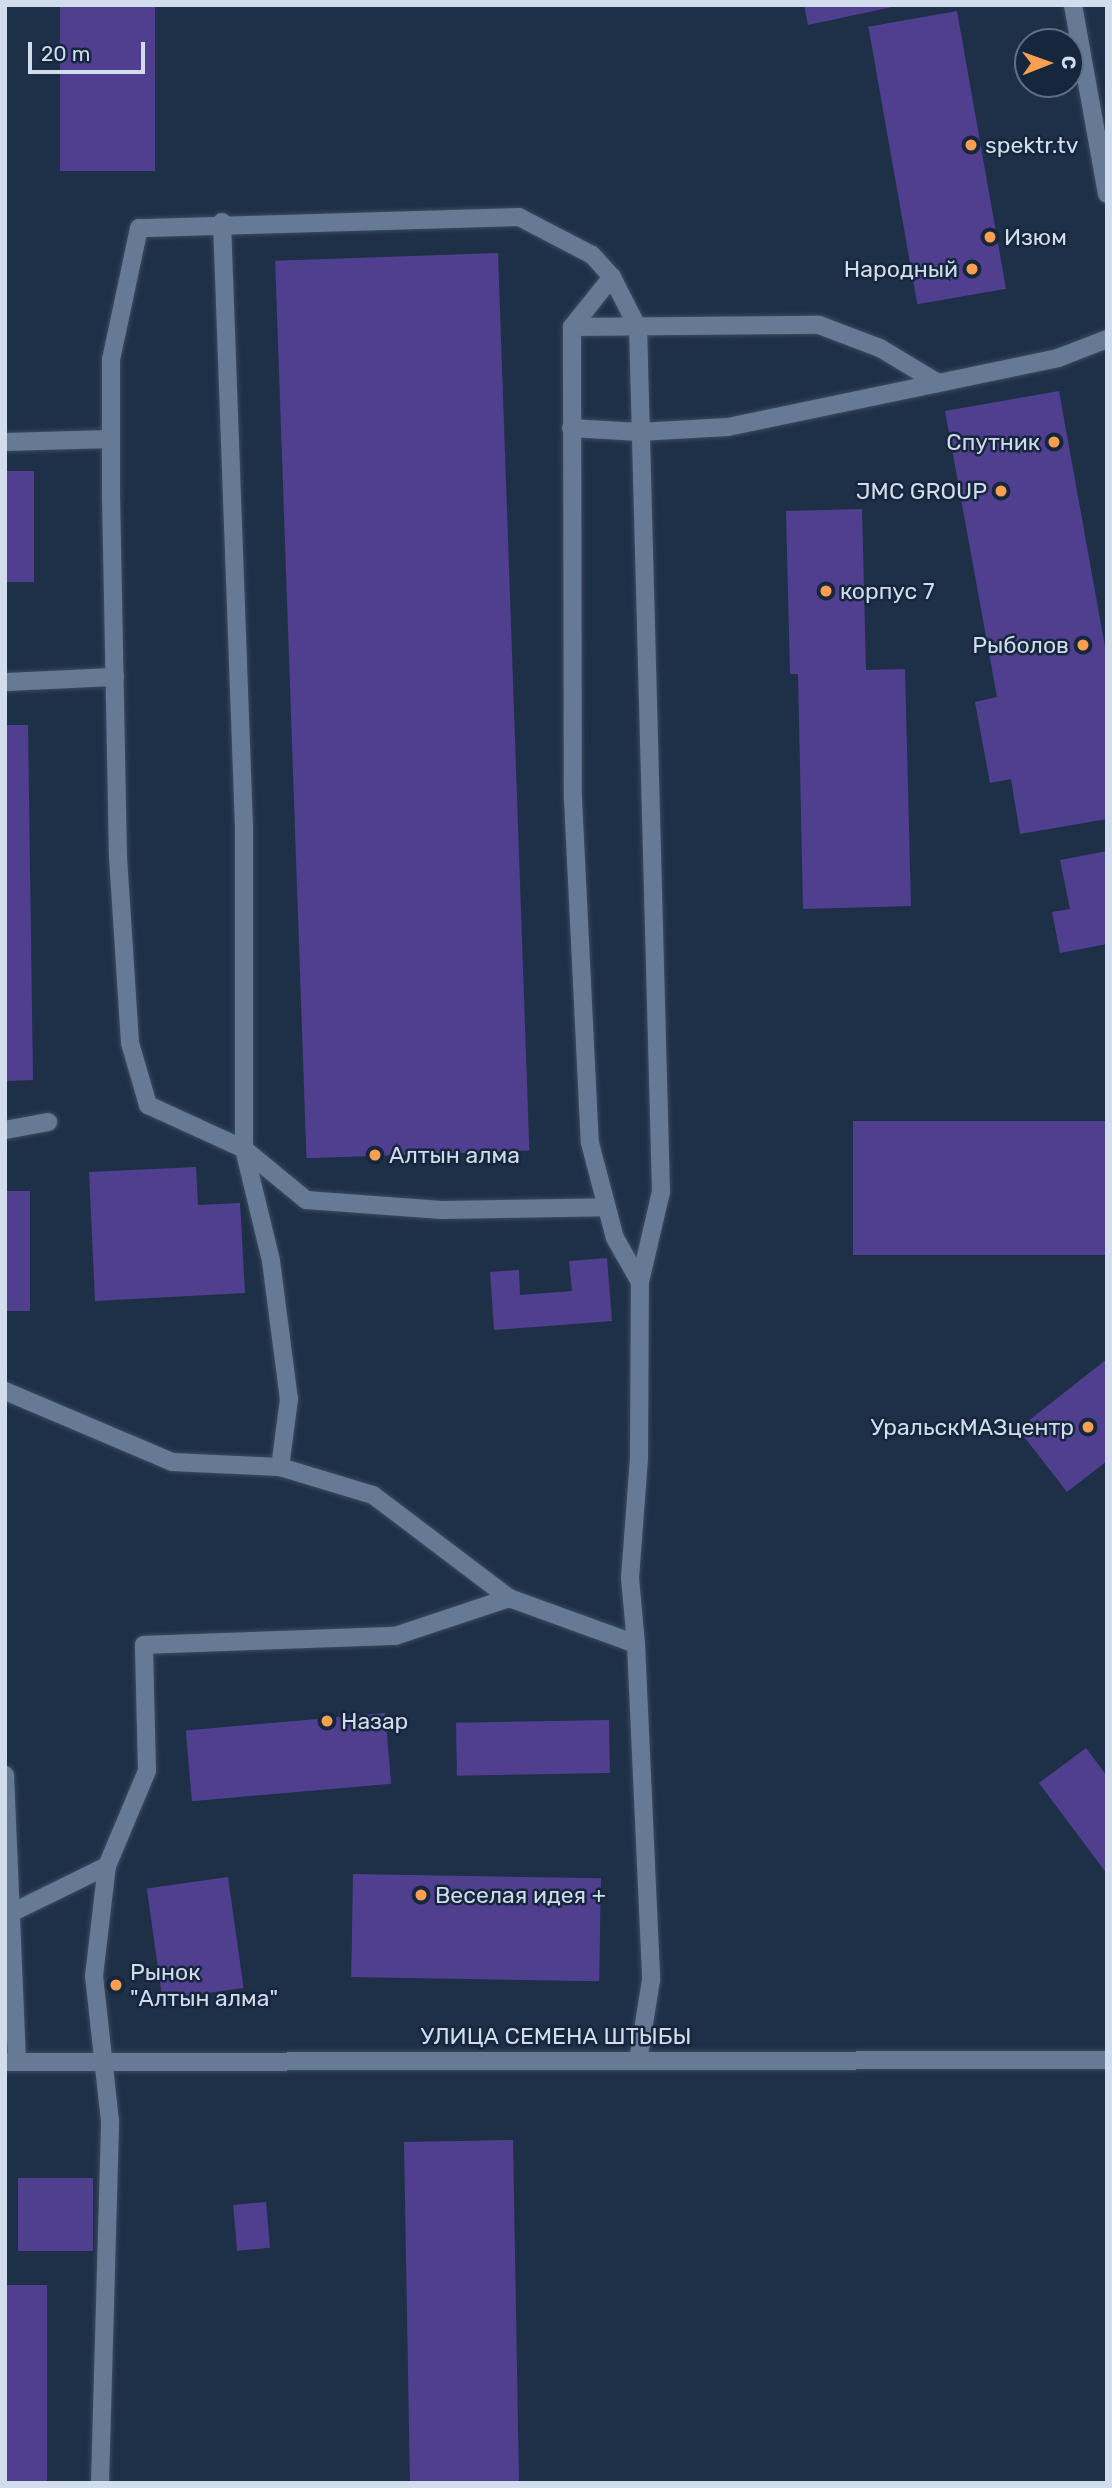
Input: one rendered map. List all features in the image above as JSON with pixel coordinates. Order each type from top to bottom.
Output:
[{"type":"street","points":[[1073,5],[1107,194]]},
{"type":"street","points":[[606,1207],[442,1210],[306,1200],[244,1149],[148,1105],[130,1043],[118,857],[111,439],[111,360],[139,228],[222,222],[519,217],[592,255],[612,277],[638,328],[661,1192],[640,1282],[639,1457],[631,1578],[651,1980],[638,2061]]},
{"type":"street","points":[[222,222],[244,827],[244,1149],[271,1261],[289,1399],[280,1467]]},
{"type":"street","points":[[612,277],[572,327],[573,799],[590,1143],[615,1238],[640,1282]]},
{"type":"street","points":[[572,327],[819,325],[880,348],[938,383]]},
{"type":"street","points":[[571,428],[639,432],[728,427],[1058,358],[1107,338]]},
{"type":"street","points":[[5,442],[111,439]]},
{"type":"street","points":[[5,682],[115,677]]},
{"type":"street","points":[[5,1130],[48,1122]]},
{"type":"street","points":[[5,1391],[172,1461],[280,1467],[373,1495],[509,1598],[636,1644]]},
{"type":"street","points":[[100,2483],[110,2121],[94,1976],[107,1866],[147,1771],[144,1645],[395,1636],[509,1598]]},
{"type":"street","points":[[5,1775],[13,1912],[11,2062]]},
{"type":"street","points":[[13,1912],[107,1866]]},
{"type":"street","name":"УЛИЦА СЕМЕНА ШТЫБЫ","points":[[11,2062],[1107,2060]]},
{"type":"building","points":[[60,5],[155,5],[155,171],[60,171]]},
{"type":"building","points":[[804,5],[897,5],[897,6],[808,25]]},
{"type":"building","points":[[957,11],[1006,289],[917,304],[868,27]]},
{"type":"building","points":[[498,253],[529,1150],[306,1158],[275,261]]},
{"type":"building","points":[[1059,391],[1107,658],[1107,819],[1020,834],[1011,779],[990,783],[975,702],[997,697],[945,411]]},
{"type":"building","points":[[5,471],[34,471],[34,582],[5,582]]},
{"type":"building","points":[[862,509],[866,670],[905,669],[911,906],[803,909],[798,674],[790,674],[786,511]]},
{"type":"building","points":[[5,725],[28,725],[33,1080],[5,1081]]},
{"type":"building","points":[[1107,851],[1107,944],[1060,953],[1052,912],[1070,909],[1060,860]]},
{"type":"building","points":[[853,1121],[1107,1121],[1107,1255],[853,1255]]},
{"type":"building","points":[[196,1167],[198,1205],[240,1203],[245,1293],[95,1301],[89,1172]]},
{"type":"building","points":[[5,1191],[30,1191],[30,1311],[5,1311]]},
{"type":"building","points":[[607,1258],[612,1321],[494,1330],[490,1272],[519,1270],[520,1295],[572,1291],[569,1261]]},
{"type":"building","points":[[1107,1359],[1107,1461],[1067,1492],[1018,1429]]},
{"type":"building","points":[[385,1713],[391,1784],[192,1801],[186,1730]]},
{"type":"building","points":[[609,1720],[610,1773],[457,1776],[456,1723]]},
{"type":"building","points":[[1086,1748],[1107,1776],[1107,1874],[1039,1783]]},
{"type":"building","points":[[353,1874],[601,1878],[599,1981],[351,1977]]},
{"type":"building","points":[[228,1877],[244,1988],[162,1999],[147,1888]]},
{"type":"building","points":[[513,2140],[519,2483],[410,2483],[404,2142]]},
{"type":"building","points":[[18,2178],[93,2178],[93,2251],[18,2251]]},
{"type":"building","points":[[266,2202],[270,2248],[237,2251],[233,2205]]},
{"type":"building","points":[[5,2285],[47,2285],[47,2483],[5,2483]]},
{"type":"place","name":"spektr.tv","points":[[971,145]]},
{"type":"place","name":"Изюм","points":[[990,237]]},
{"type":"place","name":"Народный","points":[[972,269]]},
{"type":"place","name":"Спутник","points":[[1054,442]]},
{"type":"place","name":"JMC GROUP","points":[[1001,491]]},
{"type":"place","name":"корпус 7","points":[[826,591]]},
{"type":"place","name":"Рыболов","points":[[1083,645]]},
{"type":"place","name":"Алтын алма","points":[[375,1155]]},
{"type":"place","name":"УральскМАЗцентр","points":[[1088,1427]]},
{"type":"place","name":"Назар","points":[[327,1721]]},
{"type":"place","name":"Веселая идея +","points":[[421,1895]]},
{"type":"place","name":"Рынок \"Алтын алма\"","points":[[116,1985]]}]
